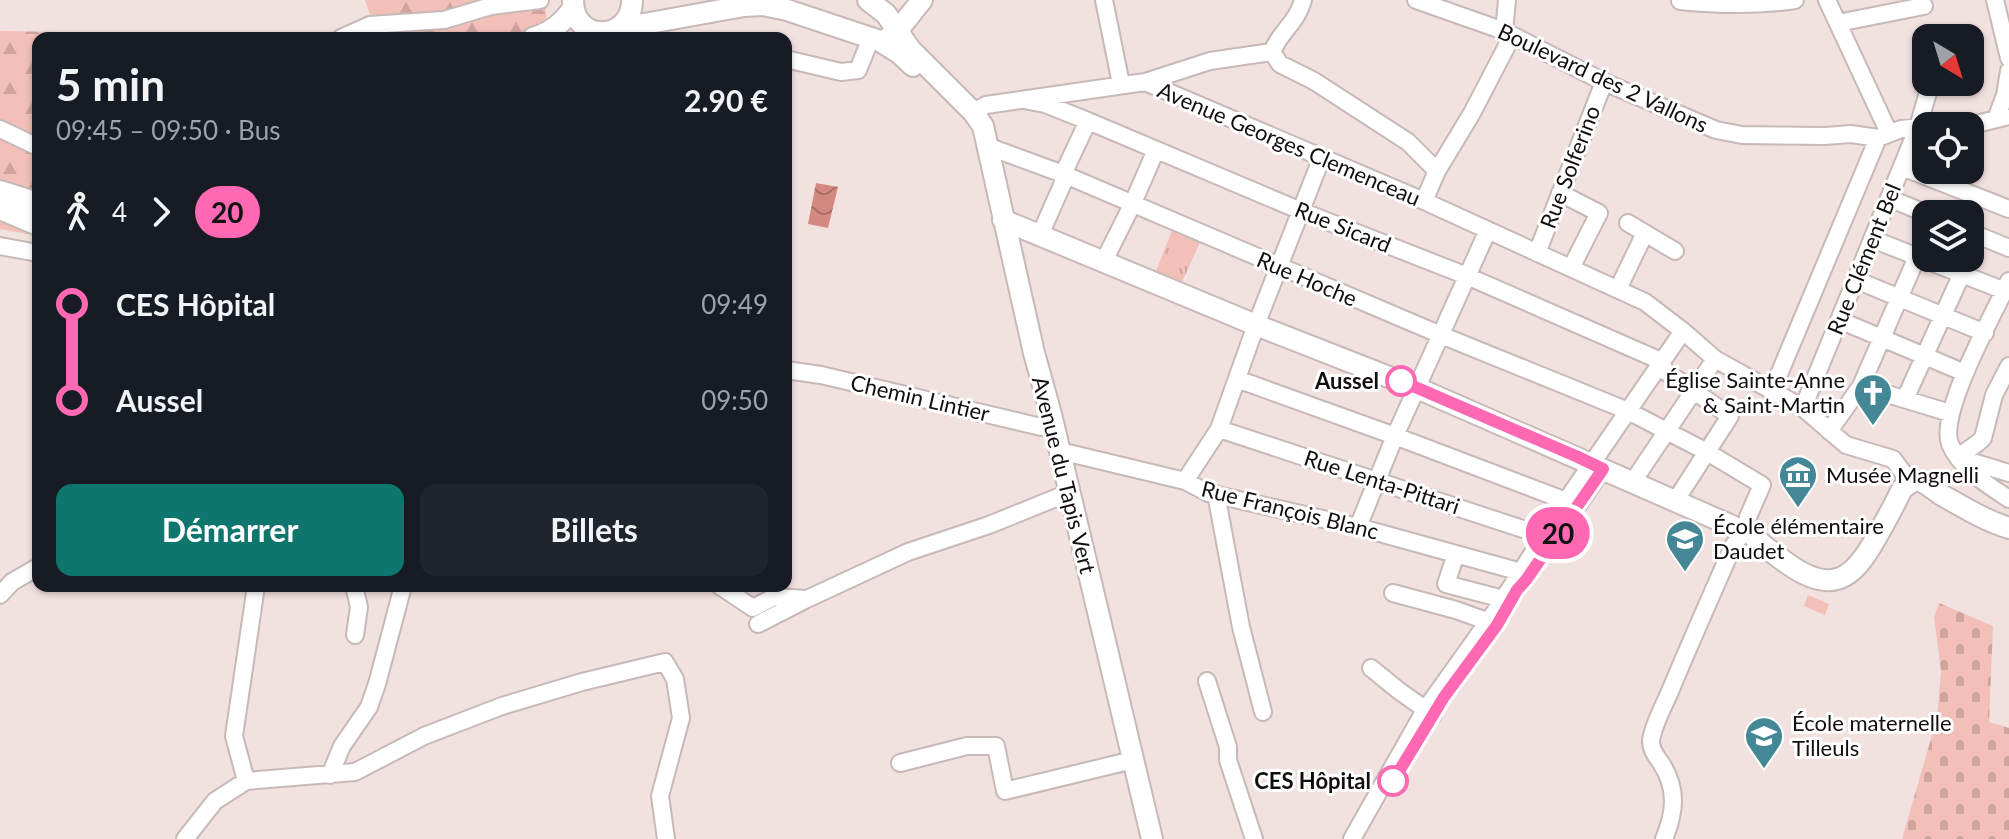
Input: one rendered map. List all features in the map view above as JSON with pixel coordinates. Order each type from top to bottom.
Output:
[{"type":"main road","points":[[605,32],[621,26],[630,13],[632,0]]},
{"type":"main road","points":[[868,0],[886,14],[883,37]]},
{"type":"main road","points":[[883,37],[922,0]]},
{"type":"main road","points":[[573,4],[577,19],[586,28],[597,32]]},
{"type":"main road","points":[[550,32],[558,27],[573,4]]},
{"type":"main road","points":[[621,26],[744,6],[763,5],[787,10],[883,37],[919,58],[973,112]]},
{"type":"main road","points":[[575,32],[586,28]]},
{"type":"main road","name":"Avenue du Tapis Vert","points":[[973,112],[983,126],[1034,353],[1152,839]]},
{"type":"main road","points":[[0,191],[32,201]]},
{"type":"main road","points":[[0,209],[32,222]]},
{"type":"main road","points":[[1003,220],[1417,388],[1745,530],[1808,577],[1826,581],[1843,578],[1862,562],[1902,489],[1910,482],[1923,482],[1977,515],[2009,528]]},
{"type":"main road","points":[[1892,509],[1907,498],[1935,491]]},
{"type":"street","points":[[354,32],[370,25],[444,20],[491,6],[540,0]]},
{"type":"street","points":[[1104,0],[1121,84]]},
{"type":"street","points":[[1272,52],[1275,43],[1299,13],[1303,0]]},
{"type":"street","name":"Boulevard des 2 Vallons","points":[[1416,0],[1508,33],[1604,82],[1716,130],[1742,135],[1825,136],[1883,135],[1912,129]]},
{"type":"street","points":[[1424,201],[1437,171],[1472,113],[1508,33],[1507,0]]},
{"type":"street","points":[[1680,1],[1726,5],[1795,0]]},
{"type":"street","points":[[1772,391],[1883,135],[1827,0]]},
{"type":"street","points":[[1995,0],[2009,58]]},
{"type":"street","points":[[1838,23],[1924,6]]},
{"type":"street","points":[[792,60],[841,72],[858,70],[883,37]]},
{"type":"street","points":[[1145,82],[1210,61],[1272,52]]},
{"type":"street","points":[[1272,52],[1280,64],[1314,81],[1408,142],[1437,171]]},
{"type":"street","points":[[2003,117],[2009,71]]},
{"type":"street","name":"Avenue Georges Clemenceau","points":[[973,112],[986,105],[1042,95],[1145,82],[1424,201],[1645,302],[1715,359],[1803,408],[1846,445],[1893,459],[1910,482]]},
{"type":"street","name":"Rue Solferino","points":[[1537,253],[1604,82]]},
{"type":"street","name":"Rue Sicard","points":[[1023,100],[1045,104],[1088,121],[1301,211],[1467,276],[1661,361],[1665,371],[1730,416],[1707,452]]},
{"type":"street","points":[[1040,235],[1063,183],[1063,174],[1088,121]]},
{"type":"street","points":[[0,129],[32,144]]},
{"type":"street","name":"Rue Clément Bel","points":[[1803,408],[1912,144]]},
{"type":"street","name":"Rue Hoche","points":[[987,146],[1063,174],[1628,411],[1762,485],[1745,530]]},
{"type":"street","points":[[1104,261],[1156,150]]},
{"type":"street","points":[[1185,481],[1219,429],[1322,157]]},
{"type":"street","points":[[1904,161],[2009,209]]},
{"type":"street","points":[[1560,193],[1599,213],[1571,268]]},
{"type":"street","points":[[1889,198],[1912,208]]},
{"type":"street","points":[[1628,223],[1675,251]]},
{"type":"street","points":[[1358,527],[1395,436],[1488,230]]},
{"type":"street","points":[[1618,289],[1645,233]]},
{"type":"street","points":[[1984,238],[2009,248]]},
{"type":"street","points":[[1872,239],[1912,255]]},
{"type":"street","points":[[0,246],[32,252]]},
{"type":"street","points":[[1829,431],[1861,386],[1912,268]]},
{"type":"street","points":[[1957,272],[2007,286],[1965,373],[1950,413],[1948,432],[1950,444],[1964,463],[1979,479],[2009,499]]},
{"type":"street","points":[[1905,399],[1962,274]]},
{"type":"street","points":[[1856,280],[1985,333]]},
{"type":"street","points":[[1839,320],[1965,373]]},
{"type":"street","points":[[1355,839],[1429,713],[1567,507],[1598,467],[1628,411],[1683,331]]},
{"type":"street","points":[[1632,483],[1715,359]]},
{"type":"street","points":[[1964,463],[1966,450],[1983,438],[1994,395],[2009,366]]},
{"type":"street","name":"Chemin Lintier","points":[[792,371],[1041,427],[1054,427]]},
{"type":"street","points":[[1237,379],[1395,436],[1567,507]]},
{"type":"street","points":[[1861,386],[1950,413]]},
{"type":"street","name":"Rue Lenta-Pittari","points":[[1219,429],[1549,534]]},
{"type":"street","name":"Rue François Blanc","points":[[1060,451],[1185,481],[1216,494],[1358,527],[1456,554],[1518,580]]},
{"type":"street","points":[[1676,500],[1707,452]]},
{"type":"street","points":[[1964,463],[1976,463],[2009,473]]},
{"type":"street","points":[[758,624],[908,552],[989,525],[1068,493]]},
{"type":"street","points":[[1216,494],[1241,627],[1263,712]]},
{"type":"street","points":[[1664,839],[1672,820],[1674,792],[1669,777],[1653,752],[1651,741],[1733,546],[1745,530]]},
{"type":"street","points":[[1456,554],[1446,584],[1504,603]]},
{"type":"street","points":[[0,595],[12,582],[32,570]]},
{"type":"street","points":[[246,781],[234,736],[255,592]]},
{"type":"street","points":[[355,592],[359,607],[355,635]]},
{"type":"street","points":[[330,775],[342,746],[369,707],[401,592]]},
{"type":"street","points":[[729,592],[753,608],[774,597],[807,599]]},
{"type":"street","points":[[1393,593],[1492,623]]},
{"type":"street","points":[[185,839],[215,801],[246,781],[355,772],[424,736],[502,706],[665,662],[675,679],[681,718],[660,796],[666,839]]},
{"type":"street","points":[[1371,668],[1429,713]]},
{"type":"street","points":[[1207,681],[1254,839]]},
{"type":"street","points":[[900,763],[967,746],[996,746],[1005,791],[1133,760]]},
{"type":"green space","points":[[365,0],[545,0],[548,32],[376,32]]},
{"type":"green space","points":[[0,31],[61,32],[32,32],[32,235],[0,229]]},
{"type":"green space","points":[[1173,228],[1201,240],[1182,282],[1156,271]]},
{"type":"green space","points":[[1808,595],[1829,604],[1825,615],[1804,606]]},
{"type":"green space","points":[[1939,603],[1993,626],[1989,722],[2009,728],[2009,839],[1902,839],[1937,718],[1941,671],[1934,617]]},
{"type":"water","points":[[816,183],[838,187],[828,228],[808,224]]},
{"type":"bus line","name":"20","points":[[1393,781],[1444,697],[1475,657],[1517,590],[1603,469],[1401,381]]},
{"type":"place","name":"Aussel","points":[[1401,381]]},
{"type":"place","name":"Église Sainte-Anne & Saint-Martin","points":[[1873,427]]},
{"type":"place","name":"Musée Magnelli","points":[[1798,509]]},
{"type":"place","name":"École élémentaire Daudet","points":[[1685,573]]},
{"type":"place","name":"École maternelle Tilleuls","points":[[1764,770]]},
{"type":"place","name":"CES Hôpital","points":[[1393,781]]}]
